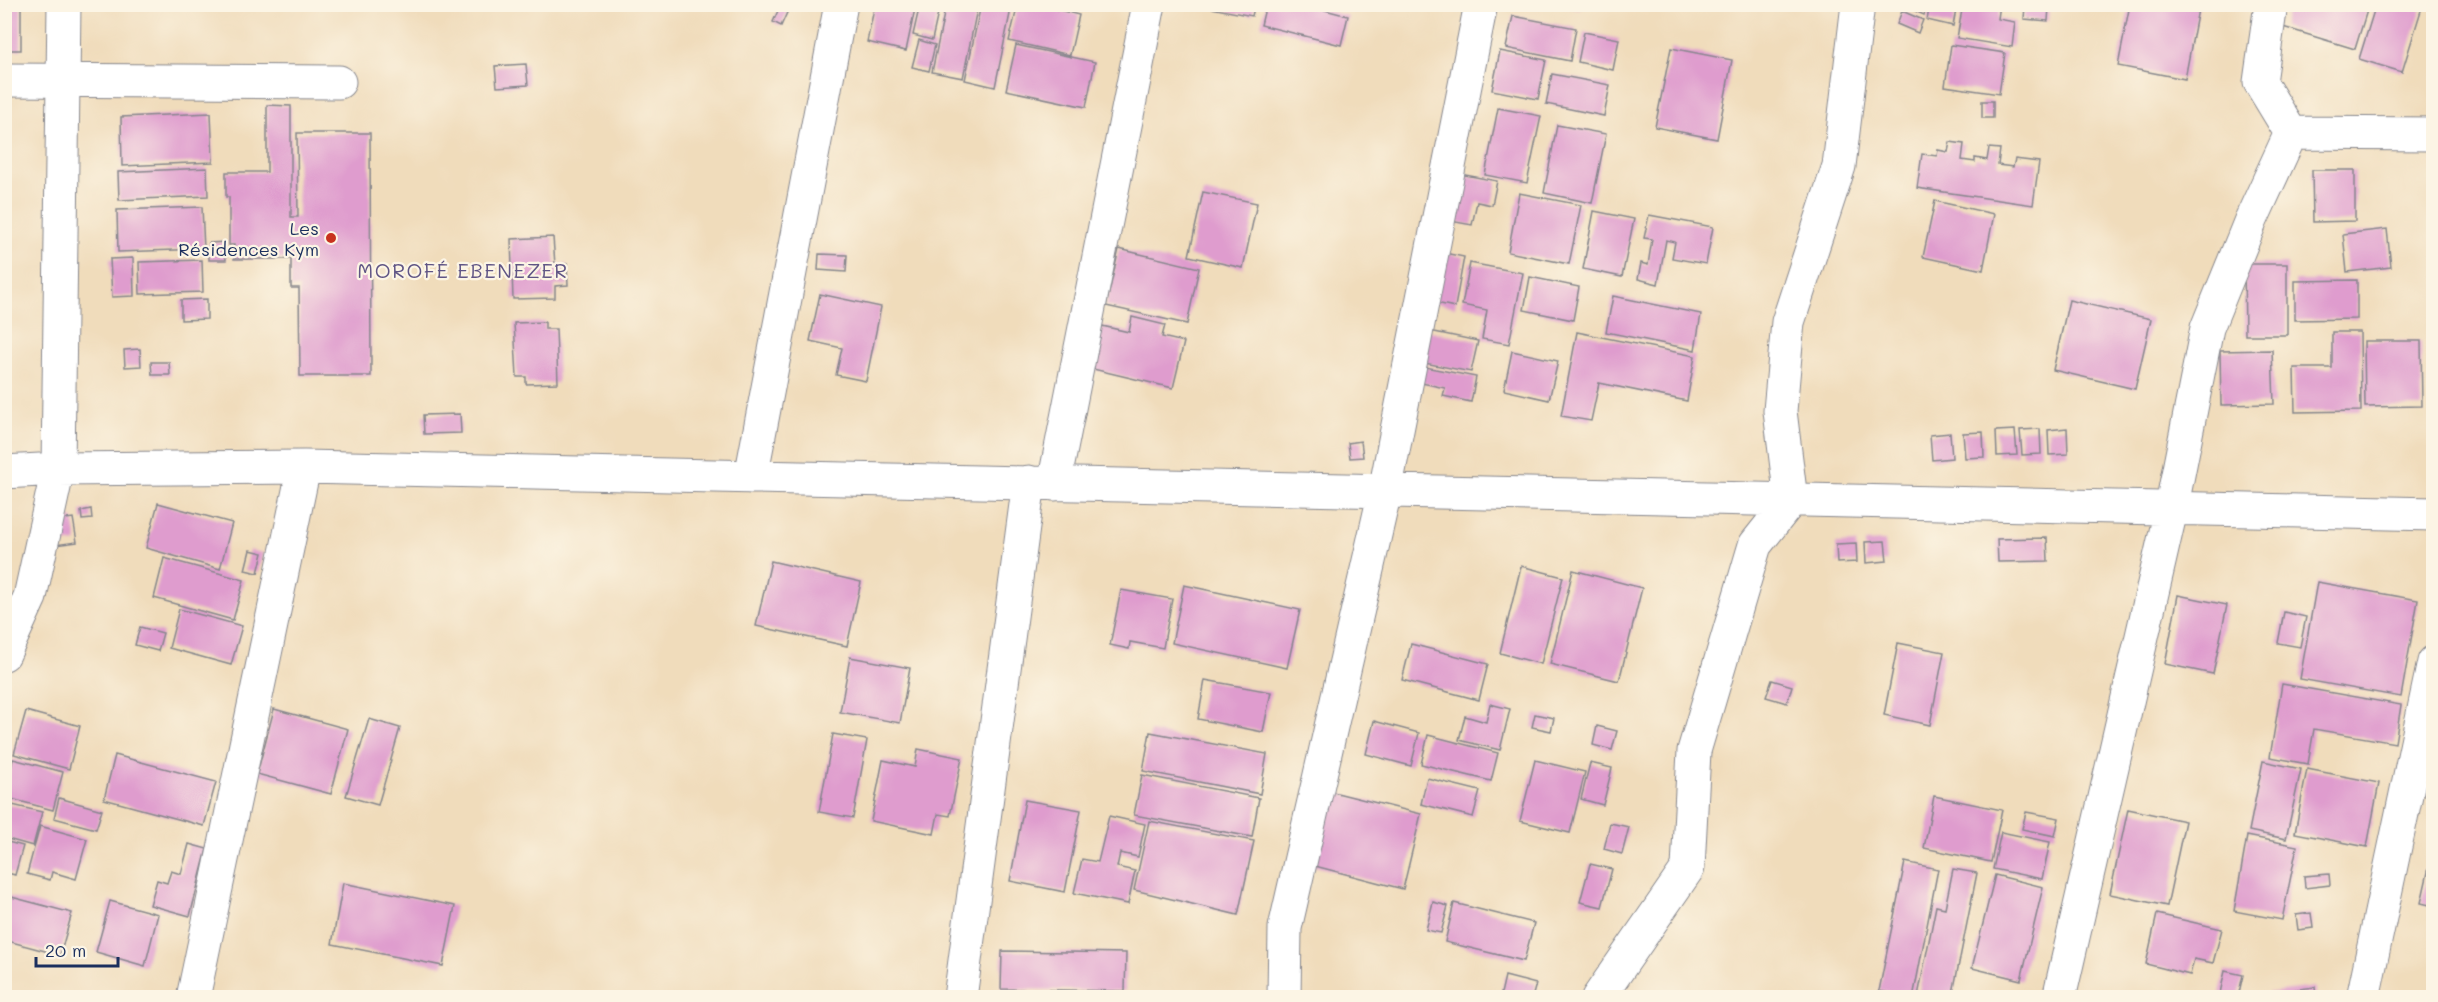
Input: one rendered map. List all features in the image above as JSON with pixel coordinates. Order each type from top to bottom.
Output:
[{"type":"street","points":[[4,654],[30,597],[58,470],[64,4]]},
{"type":"street","points":[[751,477],[841,4]]},
{"type":"street","points":[[960,998],[1041,483],[1149,4]]},
{"type":"street","points":[[1284,998],[1285,928],[1385,491],[1481,4]]},
{"type":"street","points":[[1598,998],[1688,868],[1694,751],[1755,545],[1791,500],[1780,411],[1788,322],[1839,166],[1858,4]]},
{"type":"street","points":[[2271,4],[2260,82],[2291,133]]},
{"type":"street","points":[[4,80],[339,82]]},
{"type":"street","points":[[2291,133],[2433,135]]},
{"type":"street","points":[[2059,998],[2171,510],[2207,328],[2251,220],[2291,133]]},
{"type":"street","points":[[193,998],[304,467]]},
{"type":"street","points":[[4,472],[304,467],[2433,514]]},
{"type":"street","points":[[2363,998],[2433,662]]},
{"type":"building","points":[[4,4],[21,4],[21,50],[4,50]]},
{"type":"building","points":[[781,4],[789,8],[781,26],[773,22]]},
{"type":"building","points":[[875,4],[916,4],[906,51],[867,42]]},
{"type":"building","points":[[920,4],[940,4],[932,40],[913,35]]},
{"type":"building","points":[[946,4],[978,4],[963,78],[932,72]]},
{"type":"building","points":[[981,4],[1012,4],[995,87],[965,80]]},
{"type":"building","points":[[1018,4],[1035,4],[1079,15],[1070,55],[1009,41]]},
{"type":"building","points":[[1212,4],[1255,4],[1252,16],[1211,8]]},
{"type":"building","points":[[1266,4],[1302,4],[1348,16],[1341,45],[1261,25]]},
{"type":"building","points":[[1557,4],[1581,4],[1580,9]]},
{"type":"building","points":[[1930,4],[1957,4],[1953,26],[1927,20]]},
{"type":"building","points":[[1963,4],[2000,4],[1998,19],[2015,22],[2012,47],[1957,38]]},
{"type":"building","points":[[2130,4],[2199,4],[2185,79],[2118,66]]},
{"type":"building","points":[[2290,4],[2369,4],[2355,49],[2283,27]]},
{"type":"building","points":[[2376,4],[2423,4],[2402,72],[2359,59]]},
{"type":"building","points":[[1905,5],[1928,5],[1924,15]]},
{"type":"building","points":[[2025,5],[2049,7],[2048,21],[2024,19]]},
{"type":"building","points":[[1902,11],[1923,20],[1918,33],[1897,24]]},
{"type":"building","points":[[1513,16],[1576,28],[1570,61],[1506,48]]},
{"type":"building","points":[[1584,32],[1619,39],[1613,70],[1578,62]]},
{"type":"building","points":[[919,40],[935,45],[929,71],[912,67]]},
{"type":"building","points":[[1016,45],[1095,62],[1086,107],[1006,90]]},
{"type":"building","points":[[1951,45],[2005,53],[1999,94],[1945,86]]},
{"type":"building","points":[[1671,48],[1732,60],[1717,139],[1655,127]]},
{"type":"building","points":[[1500,51],[1546,60],[1538,99],[1492,90]]},
{"type":"building","points":[[526,64],[528,85],[497,87],[495,66]]},
{"type":"building","points":[[1552,74],[1610,85],[1604,116],[1546,104]]},
{"type":"building","points":[[1982,101],[1993,101],[1993,118],[1982,118]]},
{"type":"building","name":"Les Résidences Kym","points":[[267,105],[291,106],[291,217],[298,217],[297,133],[370,133],[371,376],[300,376],[299,288],[291,288],[291,259],[234,259],[234,245],[229,245],[229,197],[226,197],[226,172],[267,172]]},
{"type":"building","points":[[1498,108],[1541,116],[1527,183],[1485,175]]},
{"type":"building","points":[[211,113],[213,162],[122,166],[121,117]]},
{"type":"building","points":[[1557,125],[1606,134],[1592,203],[1544,193]]},
{"type":"building","points":[[1950,142],[1964,144],[1962,160],[1975,162],[1975,158],[1987,160],[1989,148],[2000,149],[1998,165],[2013,167],[2015,159],[2039,162],[2033,205],[1917,188],[1922,154],[1937,156],[1938,150],[1948,152]]},
{"type":"building","points":[[207,168],[208,196],[119,200],[118,172]]},
{"type":"building","points":[[2312,170],[2355,170],[2355,221],[2313,222]]},
{"type":"building","points":[[1460,174],[1497,181],[1492,205],[1477,202],[1472,225],[1450,221]]},
{"type":"building","points":[[1203,192],[1257,203],[1243,268],[1189,256]]},
{"type":"building","points":[[1519,193],[1581,205],[1569,264],[1508,252]]},
{"type":"building","points":[[1935,201],[1994,214],[1983,270],[1923,257]]},
{"type":"building","points":[[202,207],[204,249],[118,252],[117,210]]},
{"type":"building","points":[[1594,211],[1634,219],[1622,277],[1583,269]]},
{"type":"building","points":[[1649,215],[1713,227],[1706,264],[1672,258],[1675,242],[1666,240],[1658,284],[1638,279],[1641,263],[1648,265],[1652,239],[1644,238]]},
{"type":"building","points":[[2387,229],[2391,267],[2347,272],[2343,234]]},
{"type":"building","points":[[553,237],[555,265],[567,264],[568,285],[555,286],[555,298],[513,299],[511,239]]},
{"type":"building","points":[[225,242],[226,260],[209,260],[209,243]]},
{"type":"building","points":[[1119,249],[1199,268],[1187,324],[1106,306]]},
{"type":"building","points":[[1440,252],[1464,257],[1455,307],[1431,302]]},
{"type":"building","points":[[819,254],[847,255],[846,272],[818,270]]},
{"type":"building","points":[[133,258],[134,296],[112,297],[110,259]]},
{"type":"building","points":[[202,260],[203,292],[140,294],[139,262]]},
{"type":"building","points":[[1470,263],[1523,273],[1509,344],[1482,339],[1487,310],[1462,305]]},
{"type":"building","points":[[2244,264],[2287,264],[2287,335],[2245,335]]},
{"type":"building","points":[[1530,277],[1579,287],[1573,320],[1524,310]]},
{"type":"building","points":[[2357,280],[2357,319],[2295,320],[2295,281]]},
{"type":"building","points":[[820,294],[881,307],[866,381],[836,375],[842,348],[810,341]]},
{"type":"building","points":[[1613,296],[1701,314],[1695,350],[1606,332]]},
{"type":"building","points":[[207,299],[207,319],[181,320],[181,300]]},
{"type":"building","points":[[2069,300],[2151,319],[2135,389],[2053,370]]},
{"type":"building","points":[[1132,317],[1165,325],[1162,337],[1184,342],[1173,388],[1093,369],[1102,326],[1129,332]]},
{"type":"building","points":[[545,322],[545,329],[556,329],[558,383],[526,384],[526,377],[517,377],[514,323]]},
{"type":"building","points":[[1425,330],[1478,341],[1471,372],[1419,362]]},
{"type":"building","points":[[1577,332],[1695,356],[1687,401],[1599,383],[1591,421],[1561,416]]},
{"type":"building","points":[[2332,332],[2360,332],[2361,411],[2295,412],[2294,368],[2332,368]]},
{"type":"building","points":[[2364,341],[2421,341],[2422,406],[2365,407]]},
{"type":"building","points":[[140,349],[141,366],[125,367],[124,350]]},
{"type":"building","points":[[2272,350],[2274,404],[2221,405],[2220,351]]},
{"type":"building","points":[[1512,351],[1558,361],[1549,400],[1504,390]]},
{"type":"building","points":[[151,362],[169,362],[170,375],[152,375]]},
{"type":"building","points":[[1420,366],[1476,377],[1471,402],[1443,396],[1445,388],[1417,382]]},
{"type":"building","points":[[460,414],[461,433],[424,434],[423,415]]},
{"type":"building","points":[[2067,428],[2068,454],[2049,455],[2048,430]]},
{"type":"building","points":[[2040,429],[2041,454],[2022,455],[2020,430]]},
{"type":"building","points":[[2015,430],[2017,455],[1997,456],[1996,431]]},
{"type":"building","points":[[1983,432],[1984,457],[1965,458],[1963,433]]},
{"type":"building","points":[[1950,433],[1952,458],[1932,460],[1930,435]]},
{"type":"building","points":[[1361,441],[1363,457],[1350,458],[1348,443]]},
{"type":"building","points":[[158,503],[232,523],[220,569],[146,548]]},
{"type":"building","points":[[91,509],[92,519],[82,520],[81,511]]},
{"type":"building","points":[[73,518],[77,542],[55,545],[52,521]]},
{"type":"building","points":[[2047,538],[2048,561],[1998,562],[1997,539]]},
{"type":"building","points":[[1885,541],[1887,561],[1866,563],[1865,542]]},
{"type":"building","points":[[1856,543],[1857,562],[1837,563],[1836,544]]},
{"type":"building","points":[[250,550],[263,553],[258,573],[245,570]]},
{"type":"building","points":[[164,558],[244,580],[233,620],[154,598]]},
{"type":"building","points":[[771,561],[861,582],[847,646],[756,626]]},
{"type":"building","points":[[1521,566],[1563,577],[1541,664],[1500,653]]},
{"type":"building","points":[[1573,570],[1642,588],[1619,681],[1550,664]]},
{"type":"building","points":[[2317,582],[2418,600],[2401,697],[2300,679]]},
{"type":"building","points":[[1184,585],[1300,610],[1287,668],[1172,643]]},
{"type":"building","points":[[1121,590],[1172,599],[1163,648],[1130,642],[1129,649],[1110,645]]},
{"type":"building","points":[[2178,595],[2227,605],[2213,674],[2165,664]]},
{"type":"building","points":[[179,609],[242,626],[231,665],[169,648]]},
{"type":"building","points":[[2284,612],[2306,617],[2300,647],[2278,643]]},
{"type":"building","points":[[140,627],[163,633],[158,651],[135,645]]},
{"type":"building","points":[[1898,643],[1944,652],[1930,725],[1884,715]]},
{"type":"building","points":[[1411,644],[1488,664],[1479,700],[1402,680]]},
{"type":"building","points":[[850,657],[910,668],[900,723],[840,712]]},
{"type":"building","points":[[1205,680],[1271,692],[1263,732],[1198,719]]},
{"type":"building","points":[[1772,680],[1792,686],[1787,703],[1766,697]]},
{"type":"building","points":[[2282,684],[2401,705],[2395,743],[2314,729],[2308,764],[2270,757]]},
{"type":"building","points":[[1490,704],[1510,709],[1500,750],[1459,740],[1465,716],[1486,722]]},
{"type":"building","points":[[274,709],[348,729],[331,794],[257,774]]},
{"type":"building","points":[[26,711],[80,726],[69,769],[14,754]]},
{"type":"building","points":[[1535,714],[1554,718],[1551,731],[1532,727]]},
{"type":"building","points":[[369,719],[400,728],[378,805],[346,796]]},
{"type":"building","points":[[1374,721],[1419,733],[1411,766],[1366,754]]},
{"type":"building","points":[[1597,726],[1617,731],[1612,750],[1593,745]]},
{"type":"building","points":[[1150,732],[1267,754],[1260,794],[1143,771]]},
{"type":"building","points":[[833,734],[867,740],[853,818],[819,812]]},
{"type":"building","points":[[1428,735],[1498,753],[1491,781],[1421,764]]},
{"type":"building","points":[[918,749],[962,758],[950,816],[938,814],[934,834],[871,821],[883,760],[915,767]]},
{"type":"building","points":[[115,755],[216,782],[204,826],[104,799]]},
{"type":"building","points":[[13,759],[63,772],[53,810],[4,797]]},
{"type":"building","points":[[1535,760],[1585,772],[1570,833],[1520,821]]},
{"type":"building","points":[[2263,761],[2301,769],[2286,839],[2249,831]]},
{"type":"building","points":[[1590,763],[1612,768],[1603,805],[1581,799]]},
{"type":"building","points":[[2307,769],[2379,783],[2367,847],[2295,833]]},
{"type":"building","points":[[1142,775],[1259,798],[1252,837],[1134,815]]},
{"type":"building","points":[[1427,778],[1480,791],[1473,817],[1421,804]]},
{"type":"building","points":[[1329,791],[1421,814],[1403,889],[1311,865]]},
{"type":"building","points":[[1934,796],[2002,810],[1991,862],[1924,848]]},
{"type":"building","points":[[59,798],[102,810],[96,829],[54,818]]},
{"type":"building","points":[[1025,800],[1081,810],[1065,892],[1010,881]]},
{"type":"building","points":[[4,803],[42,812],[33,846],[4,838]]},
{"type":"building","points":[[2128,809],[2185,821],[2167,906],[2110,894]]},
{"type":"building","points":[[2026,812],[2059,818],[2055,836],[2022,829]]},
{"type":"building","points":[[1109,816],[1145,824],[1138,857],[1120,853],[1117,867],[1135,871],[1128,904],[1074,893],[1082,859],[1098,862]]},
{"type":"building","points":[[1149,821],[1254,841],[1238,915],[1134,890]]},
{"type":"building","points":[[1610,823],[1629,827],[1622,854],[1604,849]]},
{"type":"building","points":[[40,826],[87,839],[76,879],[52,872],[50,880],[27,874]]},
{"type":"building","points":[[2001,832],[2050,842],[2042,879],[1993,869]]},
{"type":"building","points":[[2247,836],[2297,846],[2282,920],[2234,911]]},
{"type":"building","points":[[4,841],[23,846],[15,875],[4,872]]},
{"type":"building","points":[[189,844],[207,849],[190,916],[150,905],[157,880],[167,883],[171,871],[181,874]]},
{"type":"building","points":[[2434,850],[2434,906],[2421,903]]},
{"type":"building","points":[[1905,862],[1938,869],[1913,998],[1879,991]]},
{"type":"building","points":[[1590,864],[1612,869],[1602,907],[1580,902]]},
{"type":"building","points":[[1953,869],[1977,873],[1952,998],[1918,996],[1936,906],[1945,908]]},
{"type":"building","points":[[2329,874],[2330,885],[2305,888],[2304,876]]},
{"type":"building","points":[[1995,875],[2043,887],[2021,980],[1972,968]]},
{"type":"building","points":[[343,883],[455,906],[443,966],[332,944]]},
{"type":"building","points":[[4,895],[72,913],[60,955],[4,940]]},
{"type":"building","points":[[110,901],[158,914],[145,966],[96,952]]},
{"type":"building","points":[[1433,902],[1448,906],[1441,933],[1426,930]]},
{"type":"building","points":[[1454,903],[1534,923],[1524,961],[1445,942]]},
{"type":"building","points":[[2311,913],[2313,928],[2298,930],[2296,915]]},
{"type":"building","points":[[2157,914],[2222,929],[2213,963],[2194,959],[2190,975],[2146,964]]},
{"type":"building","points":[[1002,951],[1126,953],[1125,991],[1001,989]]},
{"type":"building","points":[[2225,971],[2243,975],[2238,997],[2220,993]]},
{"type":"building","points":[[1505,976],[1536,984],[1532,998],[1500,998]]},
{"type":"building","points":[[2315,987],[2316,998],[2268,998],[2268,993]]},
{"type":"place","name":"Les Résidences Kym","points":[[331,238]]},
{"type":"district","name":"MOROFÉ EBENEZER","points":[[463,270]]}]
